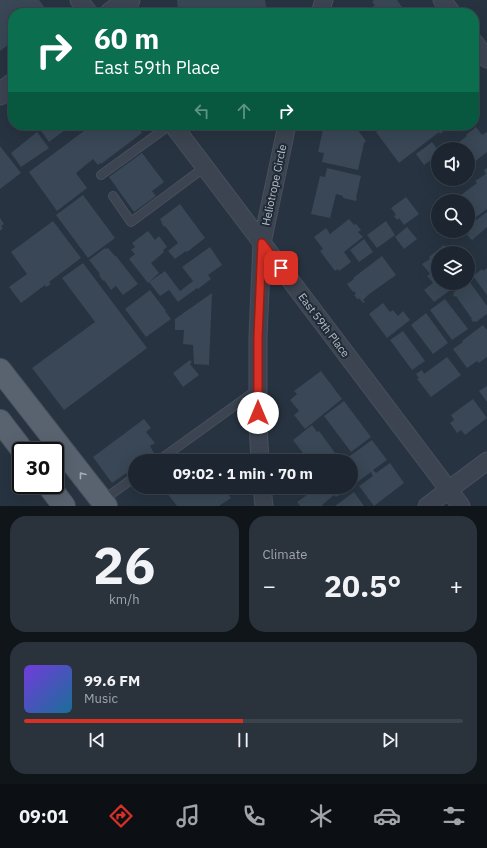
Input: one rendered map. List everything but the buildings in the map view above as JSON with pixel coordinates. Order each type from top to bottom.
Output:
[{"type":"main road","points":[[0,370],[104,503]]},
{"type":"main road","points":[[0,421],[16,442]]},
{"type":"main road","points":[[55,494],[64,506]]},
{"type":"street","points":[[79,0],[85,8]]},
{"type":"street","points":[[118,8],[128,0]]},
{"type":"street","points":[[442,0],[448,8]]},
{"type":"street","points":[[479,49],[487,59]]},
{"type":"street","points":[[0,94],[8,88]]},
{"type":"street","name":"East 59th Place","points":[[177,130],[460,506]]},
{"type":"street","name":"Heliotrope Circle","points":[[260,454],[258,425],[258,337],[262,243],[286,130]]},
{"type":"street","points":[[428,506],[487,461]]},
{"type":"street","points":[[263,494],[264,506]]},
{"type":"lane","points":[[101,175],[163,130]]},
{"type":"lane","points":[[113,196],[131,222],[205,167]]},
{"type":"lane","points":[[168,454],[258,389]]},
{"type":"lane","points":[[104,503],[128,483]]},
{"type":"route","points":[[258,413],[258,337],[262,243],[281,268]]}]
